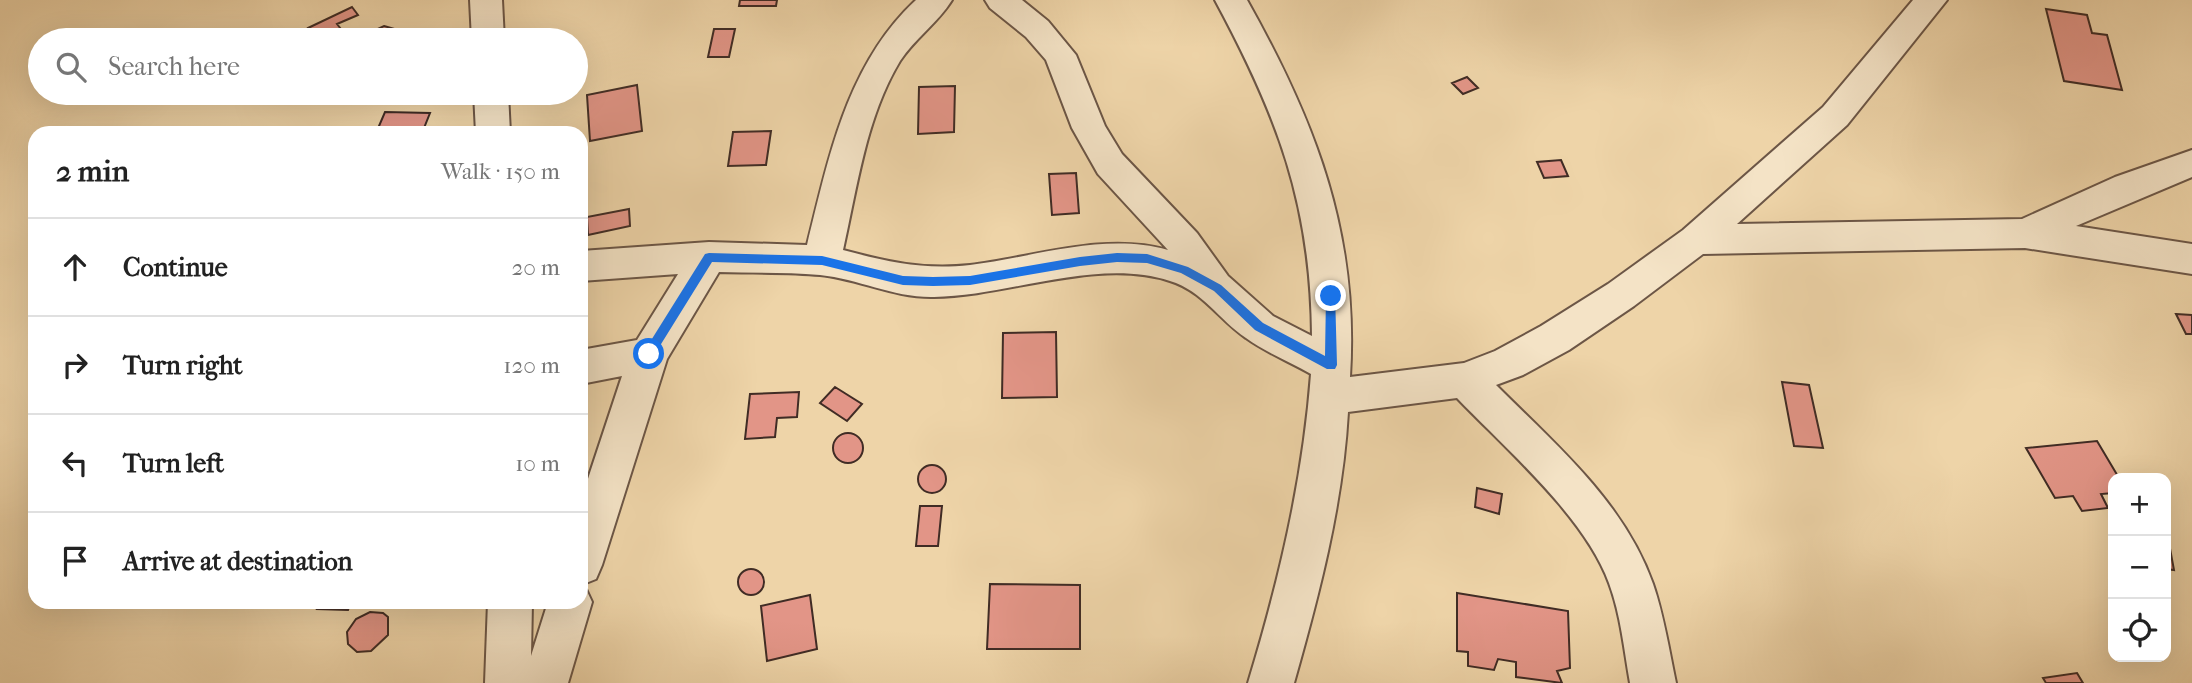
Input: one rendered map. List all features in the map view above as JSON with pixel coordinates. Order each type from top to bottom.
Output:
[{"type":"street","points":[[486,0],[487,28]]},
{"type":"street","points":[[822,260],[853,136],[870,89],[902,34],[936,0]]},
{"type":"street","points":[[1001,0],[1037,29],[1060,55],[1089,128],[1110,164],[1184,243],[1217,288],[1259,327],[1331,381],[1465,380],[1508,363],[1555,338],[1696,240],[1835,116],[1931,0]]},
{"type":"street","points":[[1231,0],[1286,107],[1309,171],[1324,240],[1331,296],[1331,381],[1293,613],[1270,683]]},
{"type":"street","points":[[492,105],[493,126]]},
{"type":"street","points":[[2025,233],[2128,187],[2192,163]]},
{"type":"street","points":[[1696,240],[2025,233],[2192,259]]},
{"type":"street","points":[[588,543],[649,354],[709,257]]},
{"type":"street","points":[[588,266],[709,257],[822,260],[903,281],[933,282],[970,280],[1117,258],[1147,259],[1185,270],[1217,288]]},
{"type":"street","points":[[588,366],[649,354]]},
{"type":"street","points":[[1465,380],[1594,517],[1614,545],[1628,576],[1653,683]]},
{"type":"street","points":[[508,683],[510,609]]},
{"type":"street","points":[[545,683],[568,609]]},
{"type":"building","points":[[740,0],[777,0],[776,6],[739,6]]},
{"type":"building","points":[[352,7],[358,15],[337,24],[340,28],[308,28]]},
{"type":"building","points":[[2046,9],[2087,15],[2092,33],[2107,35],[2122,90],[2064,81]]},
{"type":"building","points":[[714,29],[735,29],[729,57],[708,57]]},
{"type":"building","points":[[1467,77],[1478,88],[1463,94],[1452,83]]},
{"type":"building","points":[[637,85],[642,131],[590,141],[588,95]]},
{"type":"building","points":[[955,86],[954,132],[918,134],[919,87]]},
{"type":"building","points":[[385,112],[430,113],[425,126],[379,126]]},
{"type":"building","points":[[771,131],[766,165],[728,166],[733,132]]},
{"type":"building","points":[[1561,160],[1568,176],[1544,178],[1537,162]]},
{"type":"building","points":[[1076,173],[1079,213],[1052,215],[1049,174]]},
{"type":"building","points":[[629,209],[630,226],[588,235],[588,217]]},
{"type":"building","points":[[2176,314],[2192,315],[2192,334],[2186,334]]},
{"type":"building","points":[[1056,332],[1057,397],[1002,398],[1003,333]]},
{"type":"building","points":[[1782,382],[1809,385],[1823,448],[1794,446]]},
{"type":"building","points":[[835,387],[862,404],[847,421],[820,403]]},
{"type":"building","points":[[799,392],[797,417],[777,418],[775,437],[745,439],[750,394]]},
{"type":"building","points":[[848,433],[858,438],[863,448],[858,458],[848,463],[838,458],[833,448],[838,438]]},
{"type":"building","points":[[2097,441],[2116,473],[2108,473],[2108,493],[2101,494],[2108,508],[2082,511],[2073,496],[2055,498],[2026,448]]},
{"type":"building","points":[[932,465],[942,469],[946,479],[942,489],[932,493],[922,489],[918,479],[922,469]]},
{"type":"building","points":[[1477,488],[1502,494],[1499,514],[1475,507]]},
{"type":"building","points":[[920,506],[942,506],[938,546],[916,546]]},
{"type":"building","points":[[751,569],[760,573],[764,582],[760,591],[751,595],[742,591],[738,582],[742,573]]},
{"type":"building","points":[[990,584],[1080,585],[1080,649],[987,649]]},
{"type":"building","points":[[1457,593],[1568,611],[1570,668],[1557,671],[1562,683],[1516,677],[1516,662],[1498,659],[1494,670],[1468,666],[1468,652],[1457,651]]},
{"type":"building","points":[[810,595],[817,649],[767,661],[761,606]]},
{"type":"building","points":[[370,612],[383,613],[388,617],[388,635],[371,651],[357,652],[348,644],[347,632],[356,619]]},
{"type":"building","points":[[2077,673],[2083,683],[2046,683],[2043,678]]},
{"type":"route","points":[[649,354],[709,257],[822,260],[903,281],[933,282],[970,280],[1117,258],[1147,259],[1185,270],[1217,288],[1259,327],[1331,365],[1331,296]]}]
